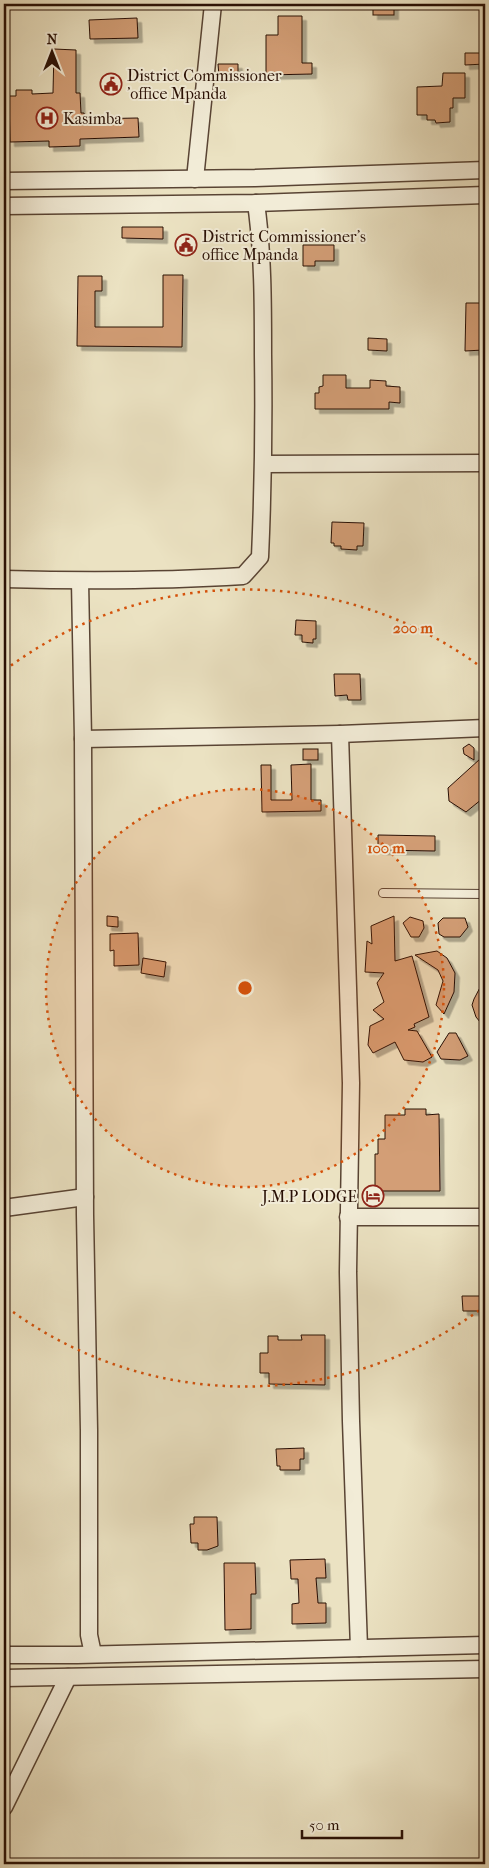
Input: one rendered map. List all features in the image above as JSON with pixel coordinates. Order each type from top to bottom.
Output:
[{"type":"street","points":[[195,178],[214,4]]},
{"type":"street","points":[[4,181],[485,170]]},
{"type":"street","points":[[4,206],[256,202],[485,195]]},
{"type":"street","points":[[4,579],[80,581],[197,579],[243,576],[260,557],[264,464],[263,273],[256,202]]},
{"type":"street","points":[[264,464],[485,462]]},
{"type":"street","points":[[80,581],[83,739],[85,1197],[89,1430],[89,1635],[93,1654]]},
{"type":"street","points":[[83,739],[340,734],[485,728]]},
{"type":"street","points":[[340,734],[351,1083],[348,1217],[350,1411],[359,1648]]},
{"type":"street","points":[[4,1208],[85,1197]]},
{"type":"street","points":[[348,1217],[485,1217]]},
{"type":"street","points":[[4,1655],[485,1645]]},
{"type":"street","points":[[4,1678],[485,1669]]},
{"type":"street","points":[[4,1807],[68,1677]]},
{"type":"lane","points":[[383,893],[485,894]]},
{"type":"building","points":[[373,4],[394,4],[394,15],[373,15]]},
{"type":"building","points":[[278,16],[302,16],[302,63],[312,63],[312,74],[266,75],[266,35],[278,35]]},
{"type":"building","points":[[137,18],[138,38],[90,39],[89,20]]},
{"type":"building","points":[[54,49],[76,50],[76,93],[80,93],[81,113],[84,113],[85,119],[138,118],[139,137],[80,139],[80,146],[49,147],[49,141],[10,142],[9,96],[16,96],[16,90],[32,90],[32,94],[53,93]]},
{"type":"building","points":[[465,53],[485,53],[485,64],[465,65]]},
{"type":"building","points":[[218,64],[238,64],[238,75],[219,76]]},
{"type":"building","points":[[443,73],[465,73],[465,98],[453,98],[453,108],[450,108],[450,122],[436,123],[435,120],[427,120],[427,115],[417,115],[417,87],[442,86]]},
{"type":"building","points":[[122,227],[163,227],[163,239],[122,238]]},
{"type":"building","points":[[303,245],[334,245],[334,261],[315,261],[315,266],[303,266]]},
{"type":"building","points":[[163,275],[183,275],[182,347],[77,346],[78,276],[102,276],[102,291],[95,291],[95,327],[163,327]]},
{"type":"building","points":[[466,303],[482,303],[482,308],[485,308],[485,341],[483,341],[483,350],[465,351]]},
{"type":"building","points":[[368,338],[387,339],[387,351],[368,350]]},
{"type":"building","points":[[323,375],[346,375],[346,388],[370,388],[370,380],[386,381],[386,386],[400,387],[400,403],[389,402],[389,409],[315,409],[315,393],[319,393],[319,387],[323,386]]},
{"type":"building","points":[[332,522],[364,523],[363,546],[357,546],[357,550],[341,549],[341,546],[334,546],[334,543],[331,543]]},
{"type":"building","points":[[296,620],[316,621],[316,639],[313,639],[313,643],[302,642],[302,635],[295,635]]},
{"type":"building","points":[[334,674],[360,674],[361,700],[348,700],[347,695],[335,696]]},
{"type":"building","points":[[469,744],[474,748],[474,760],[464,754],[463,748]]},
{"type":"building","points":[[303,749],[318,749],[318,760],[303,760]]},
{"type":"building","points":[[480,759],[482,799],[466,812],[449,801],[448,788]]},
{"type":"building","points":[[311,764],[311,800],[321,800],[321,811],[262,812],[261,765],[271,765],[271,800],[292,800],[291,765]]},
{"type":"building","points":[[378,835],[435,836],[435,851],[378,850]]},
{"type":"building","points":[[107,916],[118,917],[118,927],[107,926]]},
{"type":"building","points":[[394,916],[395,961],[412,956],[429,1017],[414,1024],[415,1027],[408,1030],[417,1031],[432,1057],[423,1062],[404,1060],[395,1042],[373,1053],[368,1045],[370,1026],[384,1019],[373,1010],[384,1002],[377,983],[384,973],[365,972],[367,941],[372,944],[371,926]]},
{"type":"building","points":[[410,917],[423,921],[424,928],[419,937],[411,937],[403,923]]},
{"type":"building","points":[[443,918],[465,918],[468,927],[460,937],[444,937],[439,934],[438,923]]},
{"type":"building","points":[[138,933],[139,965],[114,966],[114,950],[110,951],[110,934]]},
{"type":"building","points":[[437,951],[447,958],[455,973],[454,992],[444,1014],[436,1005],[443,981],[438,970],[415,955]]},
{"type":"building","points":[[143,958],[166,962],[164,977],[141,973]]},
{"type":"building","points":[[485,978],[485,1028],[476,1017],[472,1005]]},
{"type":"building","points":[[449,1033],[456,1033],[468,1056],[460,1060],[441,1059],[437,1052]]},
{"type":"building","points":[[405,1109],[426,1109],[426,1115],[439,1114],[440,1191],[375,1191],[375,1154],[378,1154],[378,1139],[385,1139],[385,1115],[405,1115]]},
{"type":"building","points":[[462,1296],[481,1296],[481,1311],[463,1311]]},
{"type":"building","points":[[301,1335],[325,1335],[325,1385],[269,1384],[269,1373],[260,1373],[260,1353],[268,1353],[268,1336],[278,1336],[278,1340],[302,1340]]},
{"type":"building","points":[[304,1448],[304,1459],[300,1459],[300,1470],[280,1470],[280,1466],[277,1466],[276,1449]]},
{"type":"building","points":[[194,1517],[217,1517],[218,1546],[207,1550],[198,1550],[198,1543],[191,1543],[190,1524],[194,1524]]},
{"type":"building","points":[[325,1559],[326,1578],[316,1578],[318,1603],[326,1603],[326,1623],[292,1624],[292,1604],[299,1603],[298,1579],[291,1579],[290,1560]]},
{"type":"building","points":[[224,1563],[255,1563],[256,1594],[251,1594],[251,1629],[225,1630]]},
{"type":"place","name":"District Commissioner 'office Mpanda","points":[[111,84]]},
{"type":"place","name":"Kasimba","points":[[47,118]]},
{"type":"place","name":"District Commissioner's office Mpanda","points":[[186,245]]},
{"type":"place","name":"J.M.P LODGE","points":[[373,1196]]}]
